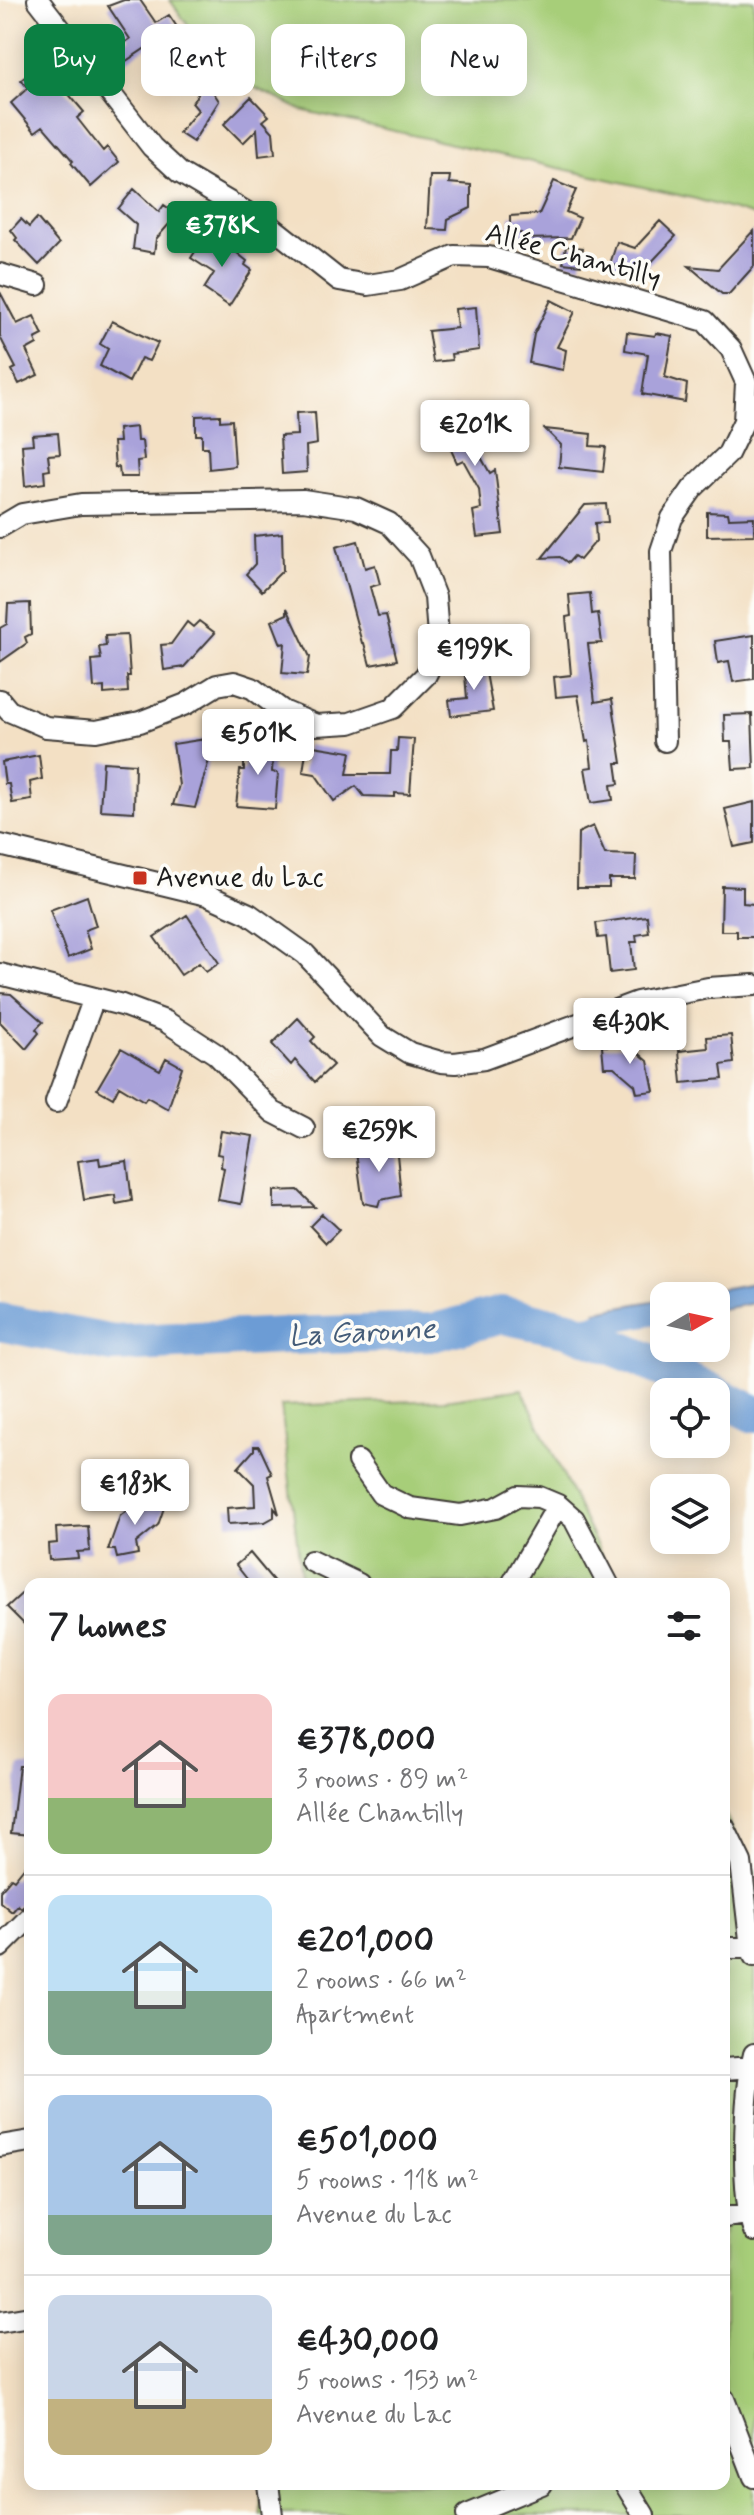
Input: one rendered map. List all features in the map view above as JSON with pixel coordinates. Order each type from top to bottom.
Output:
[{"type":"street","name":"Allée Chantilly","points":[[38,0],[152,147],[180,173],[273,228],[339,280],[368,285],[400,280],[454,256],[489,257],[705,321],[731,349],[746,382],[744,421],[728,454],[693,488],[672,518],[661,551],[665,741]]},
{"type":"street","points":[[0,274],[37,285]]},
{"type":"street","points":[[0,527],[22,514],[81,504],[303,500],[356,508],[389,523],[419,556],[435,597],[439,648],[426,675],[393,708],[350,723],[316,725],[283,711],[252,688],[234,682],[217,685],[186,704],[140,722],[96,731],[46,727],[9,711],[0,700]]},
{"type":"street","points":[[0,845],[207,895],[249,914],[305,954],[382,1036],[410,1053],[441,1062],[484,1059],[637,1002],[708,988],[754,985]]},
{"type":"street","points":[[0,974],[122,1005],[165,1021],[216,1054],[273,1112],[304,1128]]},
{"type":"street","points":[[56,1102],[94,998]]},
{"type":"street","points":[[358,1461],[381,1494],[410,1508],[460,1515],[496,1508],[518,1496],[539,1497],[558,1505],[574,1519],[605,1578]]},
{"type":"street","points":[[515,1578],[558,1505]]},
{"type":"street","points":[[311,1561],[346,1578]]},
{"type":"street","points":[[730,1839],[741,1862],[752,1952],[730,1949]]},
{"type":"street","points":[[0,1947],[24,1923]]},
{"type":"street","points":[[730,2067],[752,2061],[746,2185],[751,2222],[730,2218]]},
{"type":"street","points":[[0,2146],[24,2142]]},
{"type":"street","points":[[0,2322],[24,2318]]},
{"type":"street","points":[[730,2415],[754,2477]]},
{"type":"street","points":[[269,2490],[272,2515]]},
{"type":"street","points":[[467,2515],[527,2490]]},
{"type":"street","points":[[629,2490],[644,2515]]},
{"type":"green space","points":[[170,0],[754,0],[754,216],[696,199],[301,110],[272,96],[405,96],[405,24],[271,24],[271,96],[255,88],[255,24],[187,24]]},
{"type":"green space","points":[[522,1389],[612,1578],[301,1578],[281,1406],[444,1400]]},
{"type":"green space","points":[[730,1824],[754,1872],[754,2515],[261,2515],[260,2490],[730,2490]]},
{"type":"water","points":[[754,1283],[754,1303],[730,1307],[730,1287]]},
{"type":"water","points":[[650,1301],[650,1321],[599,1330],[596,1311]]},
{"type":"building","points":[[124,0],[140,0],[156,23],[169,15],[175,24],[141,24],[141,51],[125,62],[125,42],[130,39],[125,24],[120,24],[108,6]]},
{"type":"building","points":[[24,92],[24,96],[70,96],[84,112],[77,118],[103,151],[107,147],[119,162],[91,187],[43,126],[35,132],[11,103]]},
{"type":"building","points":[[196,96],[216,96],[219,101],[193,142],[179,133],[198,110],[192,103]]},
{"type":"building","points":[[251,97],[269,116],[263,121],[273,132],[275,154],[259,156],[257,129],[243,143],[224,124]]},
{"type":"building","points":[[430,176],[450,176],[449,183],[471,185],[471,208],[448,219],[447,230],[427,229]]},
{"type":"building","points":[[554,181],[576,190],[566,212],[580,218],[571,238],[522,239],[521,233],[510,233],[510,216],[539,214]]},
{"type":"building","points":[[134,189],[159,212],[164,205],[177,215],[156,239],[154,253],[133,249],[136,225],[118,209]]},
{"type":"building","points":[[37,218],[59,244],[39,265],[15,240],[17,238],[11,230],[21,219],[29,227]]},
{"type":"building","points":[[660,221],[676,236],[645,269],[638,263],[634,272],[610,264],[617,242],[635,248]]},
{"type":"building","points":[[754,230],[754,266],[729,294],[722,294],[689,266],[718,269]]},
{"type":"building","points":[[216,236],[247,261],[245,265],[252,270],[229,306],[204,289],[214,273],[191,258],[204,238],[212,243]]},
{"type":"building","points":[[566,246],[583,248],[581,265],[563,263]]},
{"type":"building","points":[[0,292],[17,324],[34,316],[43,335],[35,339],[37,344],[26,350],[38,375],[19,384],[12,370],[16,368],[0,337]]},
{"type":"building","points":[[551,300],[575,312],[557,347],[566,350],[563,370],[529,363],[534,334]]},
{"type":"building","points":[[476,307],[479,350],[451,354],[452,360],[433,362],[428,331],[457,328],[455,309]]},
{"type":"building","points":[[112,321],[158,343],[149,361],[141,358],[129,382],[100,366],[108,349],[100,344]]},
{"type":"building","points":[[627,332],[672,336],[665,377],[687,384],[685,402],[642,394],[648,354],[625,350]]},
{"type":"building","points":[[457,406],[462,416],[474,409],[486,434],[475,440],[477,443],[474,445],[490,473],[495,470],[503,534],[477,537],[473,511],[481,509],[479,489],[463,460],[457,463],[446,439],[452,436],[440,415]]},
{"type":"building","points":[[315,412],[317,444],[306,446],[307,472],[282,474],[280,436],[297,435],[296,413]]},
{"type":"building","points":[[220,415],[220,421],[232,420],[235,466],[209,469],[208,447],[202,447],[202,435],[196,435],[196,416]]},
{"type":"building","points":[[136,427],[137,441],[142,441],[144,460],[137,461],[138,477],[120,477],[119,467],[115,468],[113,442],[119,442],[118,429]]},
{"type":"building","points":[[545,429],[591,434],[590,446],[606,447],[603,472],[559,467],[561,445]]},
{"type":"building","points":[[58,433],[60,454],[48,455],[50,470],[44,471],[45,483],[25,486],[22,445],[33,444],[32,435]]},
{"type":"building","points":[[606,504],[608,522],[595,523],[596,541],[580,560],[574,556],[568,563],[560,557],[542,558],[585,505]]},
{"type":"building","points":[[707,512],[728,513],[729,518],[754,517],[754,535],[707,536]]},
{"type":"building","points":[[282,533],[283,570],[262,591],[246,574],[255,564],[254,536]]},
{"type":"building","points":[[358,541],[365,568],[375,565],[380,584],[370,587],[378,616],[386,615],[397,660],[370,665],[362,643],[336,547]]},
{"type":"building","points":[[590,593],[592,614],[598,613],[602,643],[588,644],[595,702],[612,699],[622,763],[616,763],[619,784],[611,785],[613,800],[591,803],[585,768],[592,767],[589,741],[586,742],[578,695],[556,697],[554,677],[571,675],[566,617],[571,616],[569,595]]},
{"type":"building","points":[[30,603],[31,634],[25,637],[27,643],[0,662],[0,628],[7,624],[8,604]]},
{"type":"building","points":[[287,608],[310,657],[307,675],[282,673],[285,643],[281,644],[272,621],[287,614]]},
{"type":"building","points":[[199,621],[215,633],[184,667],[164,670],[161,645],[171,644],[187,622],[193,627]]},
{"type":"building","points":[[127,635],[128,692],[104,694],[104,687],[94,688],[92,660],[101,659],[99,647],[106,646],[105,636]]},
{"type":"building","points":[[754,635],[754,679],[733,682],[729,661],[718,663],[715,641]]},
{"type":"building","points":[[484,662],[493,711],[451,716],[449,700],[467,698],[464,664]]},
{"type":"building","points":[[752,714],[754,768],[733,769],[731,742],[725,742],[724,715]]},
{"type":"building","points":[[252,738],[274,740],[272,772],[278,773],[275,809],[236,806],[240,770],[244,770],[244,760],[250,761]]},
{"type":"building","points":[[398,738],[414,739],[410,794],[364,796],[356,786],[334,801],[315,774],[303,772],[307,745],[351,752],[347,774],[390,774],[391,751],[397,751]]},
{"type":"building","points":[[206,739],[209,760],[195,808],[173,805],[179,785],[173,744]]},
{"type":"building","points":[[39,755],[42,779],[30,782],[32,800],[12,803],[2,762]]},
{"type":"building","points":[[103,762],[135,764],[134,812],[100,810]]},
{"type":"building","points":[[754,802],[754,843],[734,847],[725,809]]},
{"type":"building","points":[[593,826],[605,854],[636,855],[635,879],[609,879],[609,888],[577,888],[578,833]]},
{"type":"building","points":[[722,886],[743,887],[743,903],[754,904],[754,937],[737,937],[737,931],[721,931]]},
{"type":"building","points":[[87,896],[96,926],[85,930],[91,949],[68,958],[50,910]]},
{"type":"building","points":[[187,915],[219,963],[206,972],[199,963],[181,975],[154,937]]},
{"type":"building","points":[[647,916],[649,933],[636,935],[637,942],[631,942],[634,970],[610,973],[606,937],[598,938],[596,923]]},
{"type":"building","points":[[0,993],[11,994],[43,1022],[36,1029],[39,1033],[26,1049],[0,1022]]},
{"type":"building","points":[[298,1018],[315,1037],[311,1041],[333,1065],[315,1082],[295,1060],[291,1065],[272,1044]]},
{"type":"building","points":[[731,1035],[734,1063],[721,1065],[723,1079],[682,1083],[679,1051],[708,1048],[707,1037]]},
{"type":"building","points":[[602,1046],[625,1046],[632,1051],[634,1049],[648,1061],[654,1091],[637,1093],[635,1085],[614,1067],[604,1067]]},
{"type":"building","points":[[121,1048],[160,1070],[166,1058],[182,1067],[168,1109],[147,1097],[144,1101],[119,1086],[113,1098],[97,1089]]},
{"type":"building","points":[[221,1131],[253,1136],[241,1204],[218,1200],[224,1168],[221,1167],[222,1155],[217,1154]]},
{"type":"building","points":[[396,1144],[401,1196],[380,1200],[378,1206],[363,1203],[356,1152]]},
{"type":"building","points":[[99,1158],[100,1165],[127,1161],[132,1201],[116,1204],[115,1195],[84,1200],[78,1161]]},
{"type":"building","points":[[298,1190],[315,1207],[274,1208],[274,1191]]},
{"type":"building","points":[[322,1214],[339,1230],[326,1243],[310,1226]]},
{"type":"building","points":[[254,1446],[259,1446],[272,1474],[268,1476],[279,1514],[274,1508],[274,1517],[265,1522],[228,1524],[227,1508],[255,1506],[254,1484],[238,1468]]},
{"type":"building","points":[[166,1502],[158,1525],[136,1543],[138,1554],[117,1558],[115,1550],[108,1550],[120,1516],[134,1505]]},
{"type":"building","points":[[88,1526],[90,1551],[77,1552],[78,1558],[49,1560],[48,1544],[57,1543],[56,1528]]},
{"type":"building","points":[[250,1553],[271,1578],[246,1578],[236,1565]]},
{"type":"building","points":[[24,1591],[24,1624],[7,1607]]},
{"type":"building","points":[[19,1766],[24,1766],[24,1834],[11,1833]]},
{"type":"building","points":[[24,1868],[24,1905],[21,1908],[18,1905],[12,1912],[0,1902],[0,1891],[11,1878],[14,1880]]},
{"type":"waterway","name":"La Garonne","points":[[0,1322],[113,1344],[435,1332],[502,1315],[570,1329],[682,1378]]},
{"type":"waterway","points":[[570,1329],[650,1315]]},
{"type":"waterway","name":"La Garonne","points":[[730,1402],[754,1414]]},
{"type":"place","name":"Avenue du Lac","points":[[140,878]]}]
